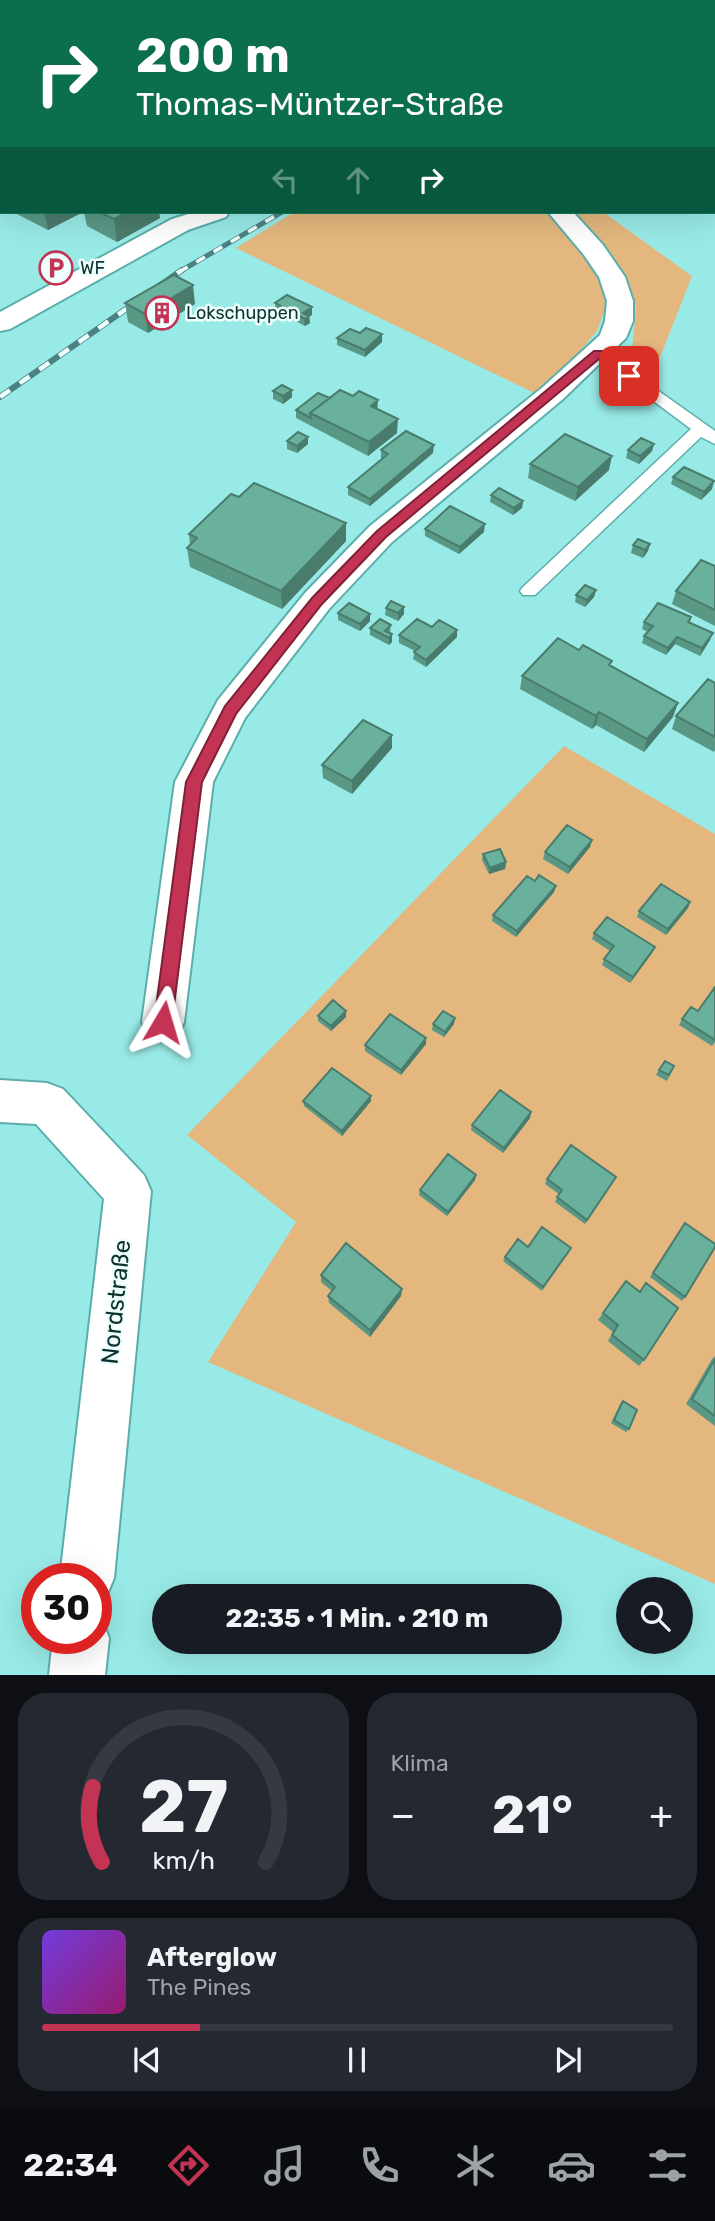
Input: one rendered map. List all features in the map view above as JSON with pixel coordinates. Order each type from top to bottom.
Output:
[{"type":"street","points":[[0,324],[188,218],[207,214]]},
{"type":"street","points":[[163,1022],[194,782],[231,710],[317,601],[381,534],[598,353],[611,338],[619,321],[620,301],[612,278],[594,250],[562,214]]},
{"type":"street","name":"Nordstraße","points":[[0,1101],[47,1104],[128,1192],[89,1563]]},
{"type":"street","points":[[77,1675],[79,1654]]},
{"type":"lane","points":[[529,591],[708,434],[598,353]]},
{"type":"shaded area","points":[[291,214],[547,214],[584,252],[598,276],[606,306],[597,331],[580,351],[534,393],[236,248]]},
{"type":"shaded area","points":[[575,214],[606,214],[692,276],[661,355],[645,372],[632,352],[636,307],[628,282],[592,230]]},
{"type":"shaded area","points":[[564,746],[715,834],[715,1584],[208,1362],[296,1222],[187,1135]]},
{"type":"building","points":[[103,214],[124,214],[114,219]]},
{"type":"building","points":[[174,275],[193,285],[145,314],[125,303]]},
{"type":"building","points":[[287,295],[312,307],[303,313],[309,316],[305,319],[275,303]]},
{"type":"building","points":[[366,328],[382,334],[365,350],[337,338],[350,329],[360,333]]},
{"type":"building","points":[[282,385],[292,390],[283,396],[273,391]]},
{"type":"building","points":[[340,390],[353,396],[359,391],[378,400],[371,406],[398,419],[369,442],[310,413]]},
{"type":"building","points":[[318,393],[330,398],[310,413],[311,418],[296,410]]},
{"type":"building","points":[[406,431],[434,445],[370,499],[348,487],[388,454],[381,450]]},
{"type":"building","points":[[298,432],[308,437],[297,446],[287,441]]},
{"type":"building","points":[[565,434],[612,456],[578,487],[530,464]]},
{"type":"building","points":[[641,438],[654,444],[640,456],[628,450]]},
{"type":"building","points":[[684,467],[714,481],[704,492],[673,477]]},
{"type":"building","points":[[254,483],[346,523],[281,591],[187,548],[197,538],[189,534],[231,494],[239,497]]},
{"type":"building","points":[[499,488],[523,501],[514,508],[491,495]]},
{"type":"building","points":[[450,506],[485,524],[460,547],[425,529]]},
{"type":"building","points":[[638,539],[650,544],[645,550],[633,545]]},
{"type":"building","points":[[701,560],[715,566],[715,610],[676,591]]},
{"type":"building","points":[[585,585],[596,590],[587,600],[576,595]]},
{"type":"building","points":[[391,601],[404,607],[398,613],[386,608]]},
{"type":"building","points":[[349,603],[370,614],[360,624],[338,613]]},
{"type":"building","points":[[658,603],[691,617],[688,622],[713,633],[702,648],[677,637],[668,648],[644,636],[653,626],[644,622]]},
{"type":"building","points":[[380,619],[391,625],[385,631],[392,634],[389,638],[370,628]]},
{"type":"building","points":[[417,619],[432,627],[439,620],[457,630],[426,660],[414,652],[420,647],[399,635]]},
{"type":"building","points":[[558,638],[579,650],[583,645],[612,661],[609,665],[678,703],[647,739],[599,712],[596,716],[522,676]]},
{"type":"building","points":[[708,679],[715,683],[715,737],[676,716]]},
{"type":"building","points":[[363,720],[392,735],[352,781],[322,765]]},
{"type":"building","points":[[567,825],[592,840],[570,867],[545,852]]},
{"type":"building","points":[[500,849],[506,862],[490,868],[483,854]]},
{"type":"building","points":[[539,875],[556,886],[517,931],[493,915],[527,876],[535,881]]},
{"type":"building","points":[[661,884],[690,902],[668,929],[639,911]]},
{"type":"building","points":[[607,917],[655,947],[633,977],[604,959],[614,946],[594,933]]},
{"type":"building","points":[[715,987],[715,1040],[682,1019],[691,1007],[698,1011]]},
{"type":"building","points":[[333,1000],[346,1011],[331,1026],[318,1016]]},
{"type":"building","points":[[443,1011],[455,1018],[445,1032],[433,1024]]},
{"type":"building","points":[[390,1014],[426,1038],[401,1070],[365,1045]]},
{"type":"building","points":[[665,1061],[674,1066],[669,1075],[659,1070]]},
{"type":"building","points":[[332,1068],[371,1096],[342,1131],[303,1101]]},
{"type":"building","points":[[500,1090],[531,1112],[504,1148],[472,1125]]},
{"type":"building","points":[[571,1145],[616,1177],[587,1220],[557,1197],[562,1190],[547,1179]]},
{"type":"building","points":[[448,1154],[476,1175],[448,1212],[420,1190]]},
{"type":"building","points":[[685,1223],[715,1244],[715,1247],[685,1297],[653,1273]]},
{"type":"building","points":[[542,1227],[571,1248],[543,1287],[505,1257],[518,1239],[528,1247]]},
{"type":"building","points":[[346,1243],[402,1289],[370,1330],[328,1296],[335,1287],[321,1275]]},
{"type":"building","points":[[626,1281],[640,1292],[646,1283],[678,1308],[644,1360],[612,1335],[618,1325],[603,1313]]},
{"type":"building","points":[[715,1359],[715,1416],[692,1399]]},
{"type":"building","points":[[623,1401],[637,1410],[629,1429],[614,1420]]},
{"type":"railway","points":[[180,272],[279,214]]},
{"type":"railway","points":[[0,397],[180,272]]},
{"type":"place","name":"WF","points":[[56,268]]},
{"type":"place","name":"Lokschuppen","points":[[162,313]]},
{"type":"route","points":[[163,1022],[194,782],[231,710],[317,601],[381,534],[598,353],[629,376]]}]
